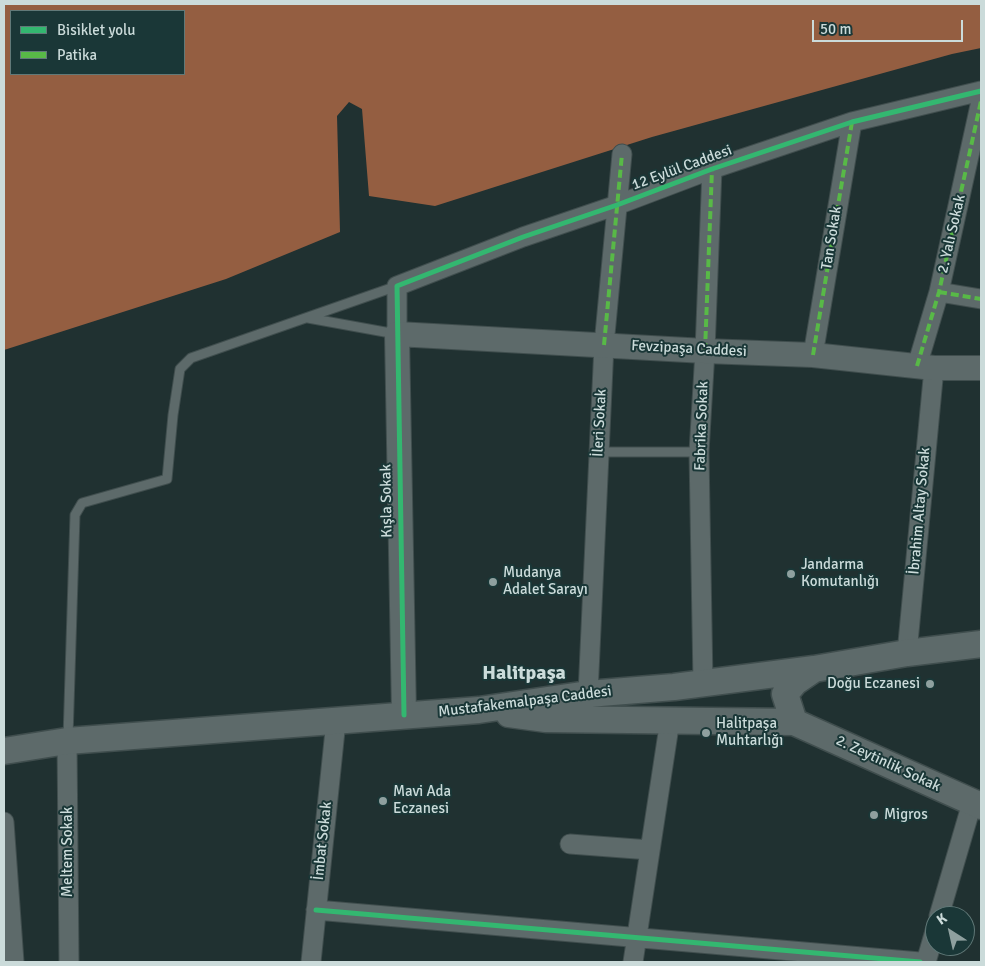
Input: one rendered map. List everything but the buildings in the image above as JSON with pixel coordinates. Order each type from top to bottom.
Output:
[{"type":"main road","name":"Mustafakemalpaşa Caddesi","points":[[4,751],[68,741],[479,710],[588,694],[674,687],[814,669],[907,653],[981,644]]},
{"type":"main road","points":[[479,710],[546,719],[794,722],[785,694],[795,682],[814,669]]},
{"type":"main road","name":"2. Zeytinlik Sokak","points":[[794,722],[977,805]]},
{"type":"street","name":"12 Eylül Caddesi","points":[[397,286],[523,237],[617,206],[712,169],[852,122],[981,90]]},
{"type":"street","name":"2. Yalı Sokak","points":[[925,367],[939,292],[981,101]]},
{"type":"street","name":"Tan Sokak","points":[[813,355],[852,122]]},
{"type":"street","name":"İleri Sokak","points":[[588,694],[604,345],[622,154]]},
{"type":"street","name":"Fabrika Sokak","points":[[703,683],[699,452],[712,169]]},
{"type":"street","name":"Kışla Sokak","points":[[397,286],[404,716]]},
{"type":"street","points":[[939,292],[981,299]]},
{"type":"street","name":"Fevzipaşa Caddesi","points":[[397,334],[813,355],[925,367],[981,368]]},
{"type":"street","name":"İbrahim Altay Sokak","points":[[907,653],[925,367]]},
{"type":"street","points":[[633,962],[670,720]]},
{"type":"street","name":"İmbat Sokak","points":[[311,962],[336,721]]},
{"type":"street","name":"Meltem Sokak","points":[[68,741],[69,962]]},
{"type":"street","points":[[943,906],[977,805]]},
{"type":"street","points":[[4,822],[14,962]]},
{"type":"street","points":[[570,844],[650,850]]},
{"type":"street","points":[[316,910],[920,962]]},
{"type":"lane","name":"12 Eylül Caddesi","points":[[68,741],[75,515],[82,503],[167,480],[173,415],[180,369],[192,358],[397,286]]},
{"type":"lane","points":[[307,318],[397,334]]},
{"type":"lane","points":[[598,452],[699,452]]},
{"type":"shaded area","points":[[4,4],[981,4],[981,48],[952,54],[652,137],[435,206],[369,196],[362,109],[349,102],[337,116],[340,232],[226,279],[4,350]]},
{"type":"marked path","points":[[917,366],[939,292],[981,101]]},
{"type":"marked path","points":[[813,355],[852,122]]},
{"type":"marked path","points":[[604,345],[622,154]]},
{"type":"marked path","points":[[705,351],[712,169]]},
{"type":"marked path","points":[[939,292],[981,299]]},
{"type":"cycle path","points":[[404,715],[397,286],[523,237],[617,205],[712,169],[852,122],[981,91]]},
{"type":"cycle path","points":[[316,910],[920,962]]},
{"type":"place","name":"Jandarma Komutanlığı","points":[[791,574]]},
{"type":"place","name":"Mudanya Adalet Sarayı","points":[[493,582]]},
{"type":"place","name":"Doğu Eczanesi","points":[[930,684]]},
{"type":"place","name":"Halitpaşa Muhtarlığı","points":[[706,733]]},
{"type":"place","name":"Mavi Ada Eczanesi","points":[[383,801]]},
{"type":"place","name":"Migros","points":[[874,815]]},
{"type":"district","name":"Halitpaşa","points":[[524,674]]}]
